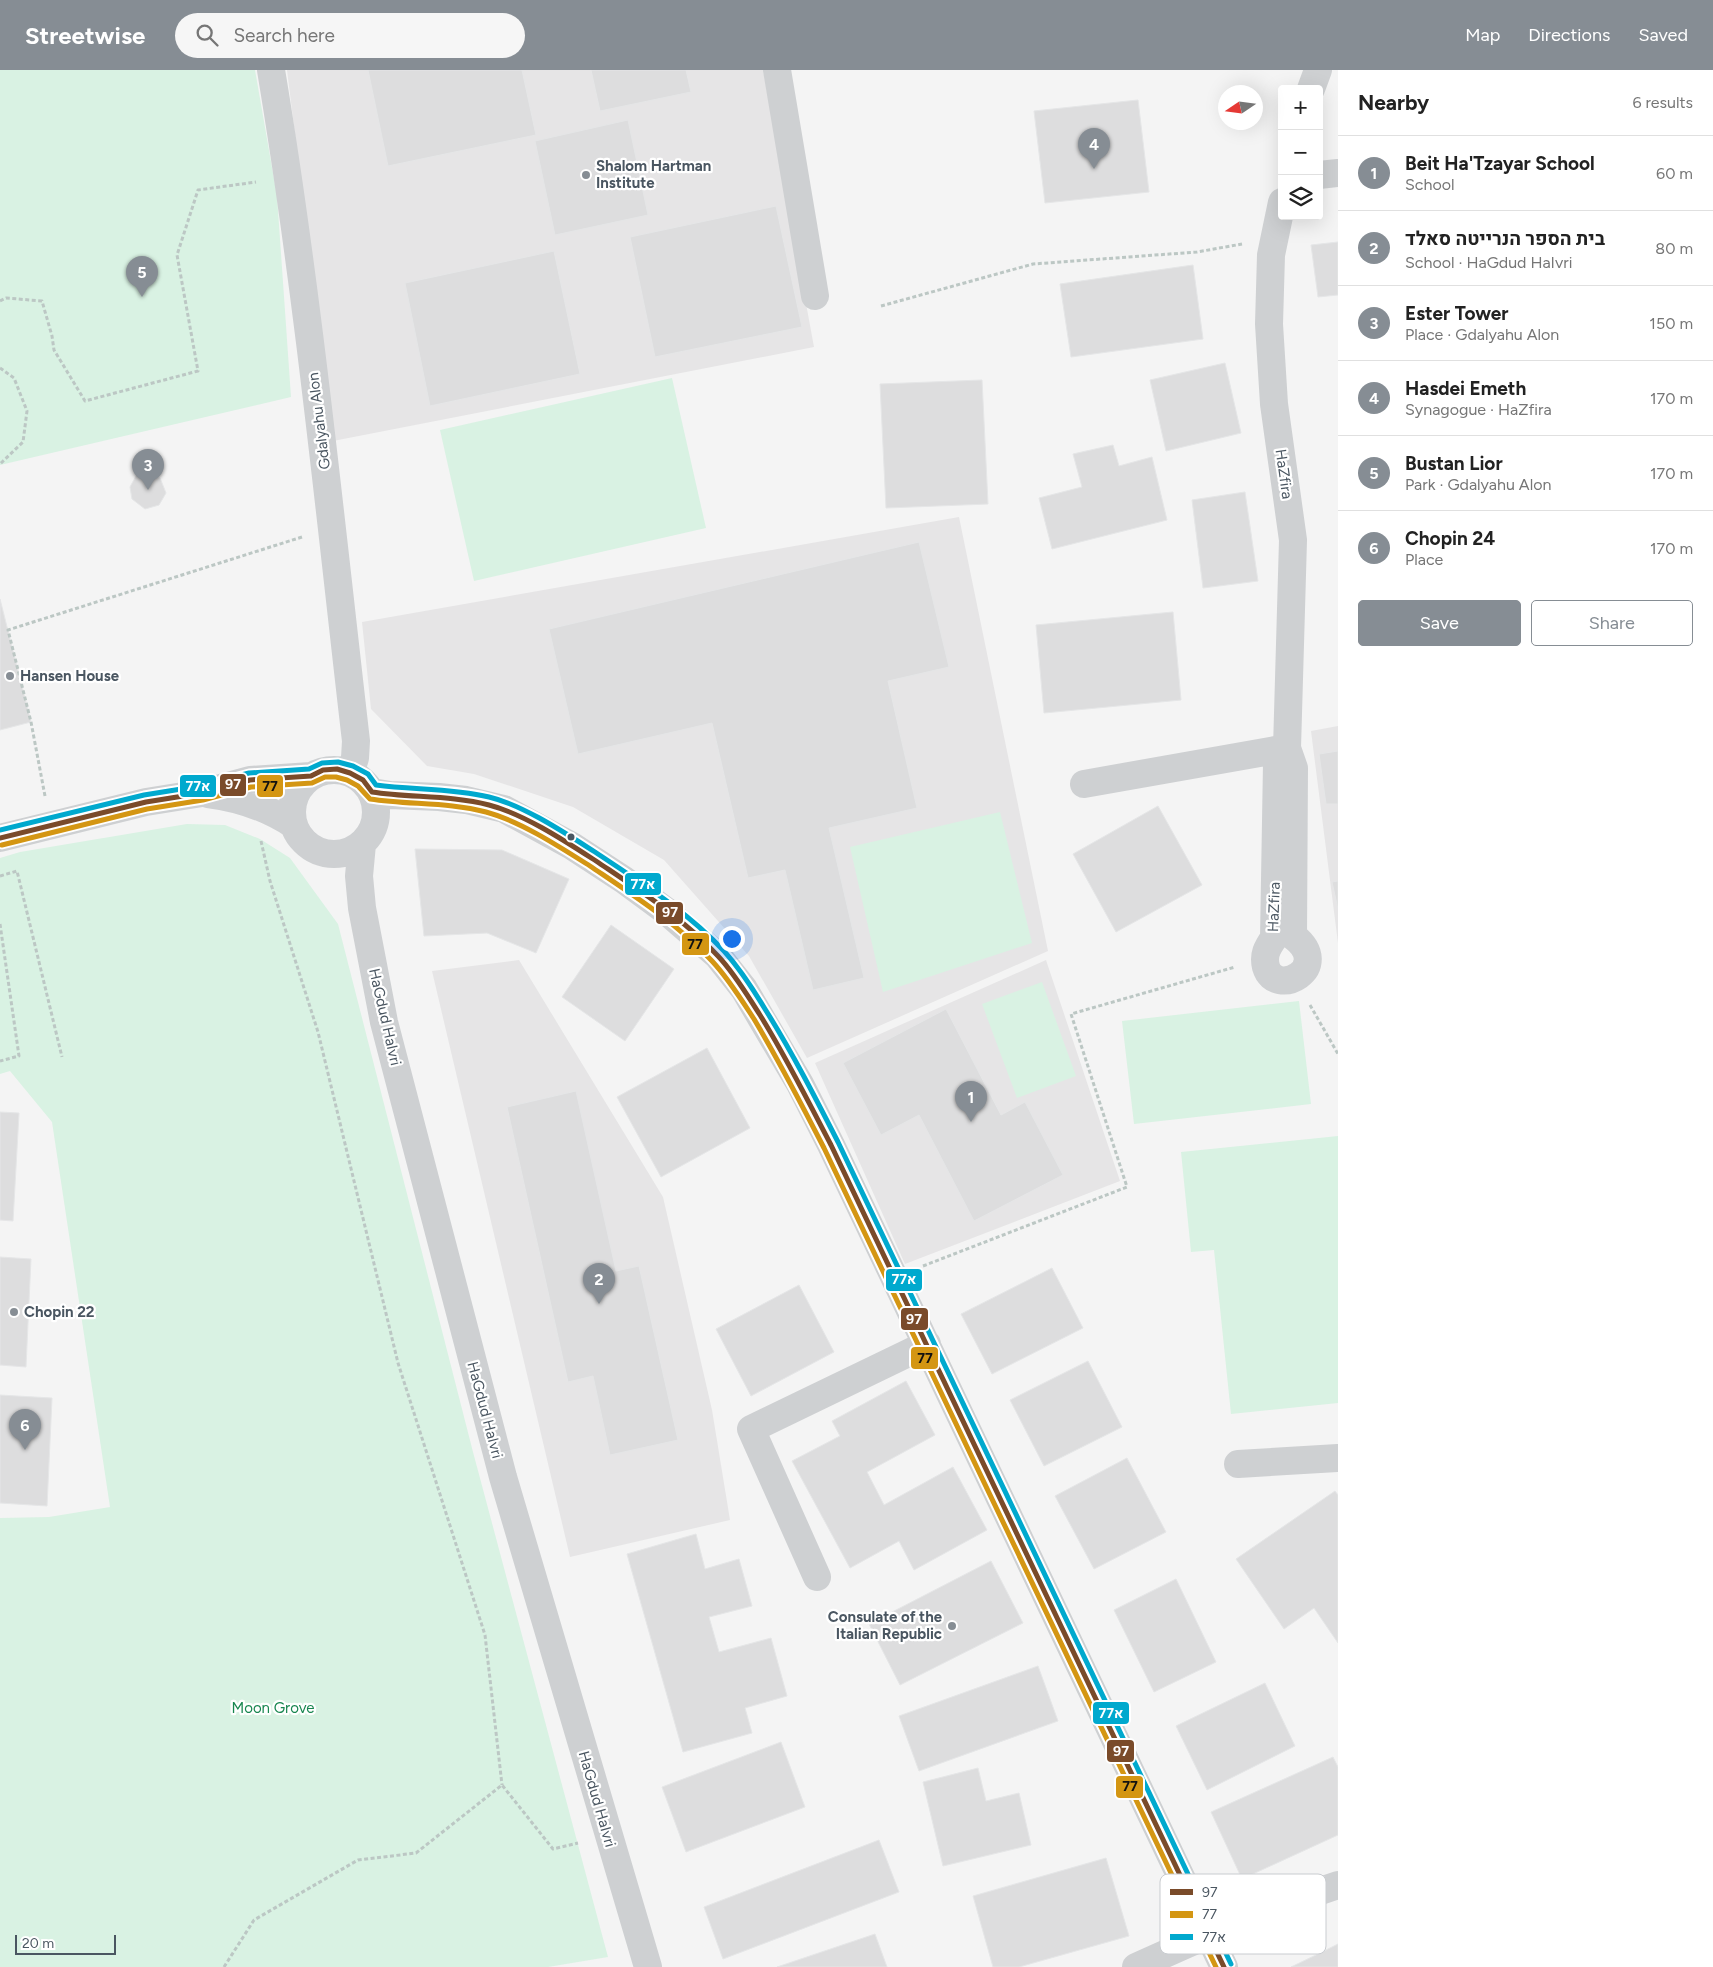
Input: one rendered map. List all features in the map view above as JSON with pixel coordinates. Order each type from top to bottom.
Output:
[{"type":"street","name":"Gdalyahu Alon","points":[[271,70],[289,177],[356,741],[356,758],[350,772]]},
{"type":"street","points":[[777,70],[816,296]]},
{"type":"street","points":[[1312,85],[1318,70]]},
{"type":"street","points":[[1323,175],[1338,174]]},
{"type":"street","name":"HaZfira","points":[[1278,220],[1271,255],[1269,324],[1274,404],[1292,540],[1287,748],[1294,768],[1293,936],[1301,942],[1308,952],[1308,965],[1301,976],[1296,978]]},
{"type":"street","points":[[1084,784],[1287,748]]},
{"type":"street","name":"HaZfira","points":[[1264,959],[1268,947],[1274,938],[1277,763],[1287,748]]},
{"type":"street","points":[[337,769],[350,772],[363,780],[372,792],[376,806],[376,820],[371,833],[362,844],[350,852],[336,855],[322,853],[310,847],[300,837],[294,825],[292,811],[294,798],[301,785],[311,776],[323,770],[337,769]]},
{"type":"street","points":[[0,838],[146,802],[202,793],[250,780],[311,776]]},
{"type":"street","points":[[372,792],[466,800],[504,809],[572,846],[624,880],[690,930],[718,956],[744,989],[800,1084],[1179,1874]]},
{"type":"street","points":[[202,793],[245,800],[263,807],[294,825]]},
{"type":"street","name":"HaGdud HaIvri","points":[[362,844],[358,876],[362,908],[384,1022],[502,1478],[648,1967]]},
{"type":"street","points":[[1264,959],[1268,971],[1277,979],[1289,981],[1296,978]]},
{"type":"street","points":[[817,1577],[751,1429],[926,1344]]},
{"type":"street","points":[[1238,1464],[1338,1458]]},
{"type":"street","points":[[1326,1889],[1338,1885]]},
{"type":"street","points":[[1136,1967],[1164,1954]]},
{"type":"street","points":[[1218,1954],[1224,1967]]},
{"type":"path","points":[[0,301],[6,298],[42,300],[54,350],[85,401],[198,371],[177,255],[198,190],[289,177]]},
{"type":"path","points":[[881,306],[1033,264],[1197,252],[1274,238]]},
{"type":"path","points":[[0,368],[14,378],[28,411],[22,442],[0,464]]},
{"type":"path","points":[[51,825],[31,722],[8,630],[332,528]]},
{"type":"path","points":[[263,807],[258,819],[260,839],[270,881],[318,1032],[398,1363],[485,1635],[502,1785],[553,1850]]},
{"type":"path","points":[[0,876],[17,872],[62,1057]]},
{"type":"path","points":[[0,924],[19,1056],[0,1061]]},
{"type":"path","points":[[946,1258],[1127,1187],[1070,1014],[1264,959]]},
{"type":"path","points":[[1296,978],[1338,1054]]},
{"type":"path","points":[[224,1967],[254,1920],[358,1860],[416,1854],[502,1785]]},
{"type":"shaded area","points":[[287,70],[763,70],[814,347],[333,441]]},
{"type":"shaded area","points":[[959,517],[1048,951],[807,1058],[749,956],[664,860],[573,807],[474,774],[427,766],[371,709],[362,622]]},
{"type":"shaded area","points":[[1338,726],[1338,943],[1311,731]]},
{"type":"shaded area","points":[[519,960],[663,1197],[712,1410],[730,1520],[570,1557],[432,971]]},
{"type":"shaded area","points":[[1046,960],[1120,1181],[905,1264],[815,1063]]},
{"type":"green space","points":[[0,70],[255,70],[277,196],[291,397],[0,465]]},
{"type":"green space","points":[[672,378],[706,528],[474,581],[440,430]]},
{"type":"green space","points":[[1000,812],[1032,943],[883,992],[850,847]]},
{"type":"green space","name":"Moon Grove","points":[[187,824],[225,825],[260,839],[290,858],[338,924],[473,1452],[608,1957],[548,1967],[0,1967],[0,1518],[49,1517],[110,1507],[52,1122],[10,1071],[0,1074],[0,858],[20,852]]},
{"type":"green space","points":[[1042,982],[1076,1076],[1017,1098],[982,1004]]},
{"type":"green space","points":[[1299,1001],[1311,1104],[1134,1124],[1122,1021]]},
{"type":"green space","points":[[1338,1136],[1338,1403],[1231,1414],[1214,1250],[1191,1252],[1181,1152]]},
{"type":"building","points":[[368,70],[522,70],[536,135],[388,166]]},
{"type":"building","points":[[591,70],[686,70],[691,92],[600,111]]},
{"type":"building","points":[[1138,100],[1149,192],[1045,203],[1034,111]]},
{"type":"building","points":[[628,120],[648,215],[555,235],[535,141]]},
{"type":"building","points":[[776,206],[802,327],[655,357],[630,237]]},
{"type":"building","points":[[1338,242],[1338,295],[1318,297],[1311,245]]},
{"type":"building","points":[[554,251],[580,374],[430,406],[405,283]]},
{"type":"building","points":[[1193,265],[1203,339],[1071,357],[1060,284]]},
{"type":"building","points":[[1225,363],[1241,433],[1166,451],[1150,380]]},
{"type":"building","points":[[982,380],[988,504],[886,508],[880,384]]},
{"type":"building","points":[[1113,445],[1119,466],[1152,457],[1167,520],[1052,549],[1039,498],[1082,487],[1073,454]]},
{"type":"building","points":[[147,472],[160,478],[166,493],[159,505],[145,509],[132,499],[130,487],[137,474]]},
{"type":"building","points":[[1245,492],[1258,581],[1203,588],[1192,500]]},
{"type":"building","points":[[919,542],[949,667],[888,681],[917,808],[829,828],[864,978],[813,990],[785,870],[748,878],[712,723],[578,754],[549,629]]},
{"type":"building","name":"Hansen House","points":[[0,599],[31,722],[0,730]]},
{"type":"building","points":[[1173,612],[1181,700],[1044,713],[1036,625]]},
{"type":"building","points":[[1338,751],[1338,804],[1326,804],[1319,754]]},
{"type":"building","points":[[1158,806],[1202,885],[1116,932],[1073,854]]},
{"type":"building","points":[[415,849],[502,850],[569,879],[536,953],[487,933],[424,936]]},
{"type":"building","points":[[1338,881],[1338,909],[1332,882]]},
{"type":"building","points":[[611,925],[674,969],[625,1041],[562,997]]},
{"type":"building","points":[[946,1009],[1001,1115],[1025,1102],[1063,1175],[974,1221],[919,1115],[881,1135],[843,1063]]},
{"type":"building","points":[[707,1048],[750,1128],[661,1177],[617,1097]]},
{"type":"building","points":[[576,1091],[616,1271],[639,1266],[678,1440],[610,1455],[593,1376],[568,1382],[507,1107]]},
{"type":"building","points":[[0,1112],[19,1113],[13,1221],[0,1220]]},
{"type":"building","name":"Chopin 22","points":[[0,1257],[31,1259],[26,1367],[0,1365]]},
{"type":"building","points":[[1052,1268],[1083,1328],[992,1374],[961,1314]]},
{"type":"building","points":[[799,1285],[834,1352],[751,1396],[716,1329]]},
{"type":"building","points":[[1088,1361],[1122,1427],[1044,1466],[1010,1400]]},
{"type":"building","points":[[906,1381],[935,1435],[867,1472],[884,1505],[953,1467],[987,1530],[914,1570],[899,1541],[850,1568],[792,1461],[840,1436],[832,1421]]},
{"type":"building","points":[[0,1395],[52,1398],[47,1506],[0,1503]]},
{"type":"building","points":[[1127,1458],[1166,1532],[1094,1569],[1055,1496]]},
{"type":"building","points":[[1335,1491],[1338,1495],[1338,1643],[1314,1608],[1284,1629],[1236,1559]]},
{"type":"building","points":[[696,1534],[705,1569],[739,1559],[752,1606],[709,1617],[719,1652],[771,1638],[787,1696],[745,1708],[752,1733],[683,1752],[627,1554]]},
{"type":"building","points":[[991,1561],[1023,1623],[900,1685],[869,1624]]},
{"type":"building","points":[[1176,1579],[1216,1662],[1154,1692],[1114,1610]]},
{"type":"building","points":[[1038,1666],[1058,1721],[919,1771],[899,1716]]},
{"type":"building","points":[[1265,1683],[1295,1746],[1207,1790],[1176,1726]]},
{"type":"building","points":[[781,1742],[805,1807],[686,1852],[662,1787]]},
{"type":"building","points":[[1333,1757],[1338,1767],[1338,1835],[1253,1874],[1240,1874],[1211,1812]]},
{"type":"building","points":[[978,1768],[986,1801],[1019,1793],[1031,1845],[943,1866],[923,1782]]},
{"type":"building","points":[[879,1840],[899,1892],[723,1959],[704,1907]]},
{"type":"building","points":[[1106,1858],[1129,1936],[1019,1967],[993,1967],[973,1896]]},
{"type":"building","points":[[875,1934],[887,1967],[777,1967]]},
{"type":"building","points":[[1338,1944],[1338,1967],[1291,1967],[1318,1954],[1326,1954],[1326,1950]]},
{"type":"transit line","name":"77א","points":[[0,830],[144,795],[200,786],[249,773],[309,769],[322,763],[338,762],[353,766],[368,774],[376,785],[475,794],[516,806],[557,828],[629,874],[679,910],[710,936],[746,979],[775,1025],[838,1142],[1188,1874]]},
{"type":"transit line","name":"97","points":[[0,838],[146,802],[202,793],[250,780],[311,776],[323,770],[337,769],[363,780],[372,792],[475,802],[502,809],[530,821],[596,861],[660,905],[690,929],[718,956],[741,985],[788,1063],[831,1145],[1180,1874]]},
{"type":"transit line","name":"77","points":[[2,845],[147,809],[203,800],[251,787],[312,783],[325,777],[336,777],[358,786],[370,799],[472,809],[499,816],[526,828],[590,866],[654,910],[684,934],[723,974],[754,1019],[824,1148],[1171,1874]]},
{"type":"transit line","name":"77","points":[[1210,1954],[1216,1967]]},
{"type":"transit line","name":"97","points":[[1218,1954],[1224,1967]]},
{"type":"transit line","name":"77א","points":[[1226,1954],[1231,1964]]},
{"type":"place","name":"Hasdei Emeth","points":[[1094,169]]},
{"type":"place","name":"Shalom Hartman Institute","points":[[586,175]]},
{"type":"place","name":"Bustan Lior","points":[[142,297]]},
{"type":"place","name":"Ester Tower","points":[[148,490]]},
{"type":"place","name":"Hansen House","points":[[10,676]]},
{"type":"place","name":"Beit Ha'Tzayar School","points":[[971,1122]]},
{"type":"place","name":"בית הספר הנרייטה סאלד","points":[[599,1304]]},
{"type":"place","name":"Chopin 22","points":[[14,1312]]},
{"type":"place","name":"Chopin 24","points":[[25,1450]]},
{"type":"place","name":"Consulate of the Italian Republic","points":[[952,1626]]}]
